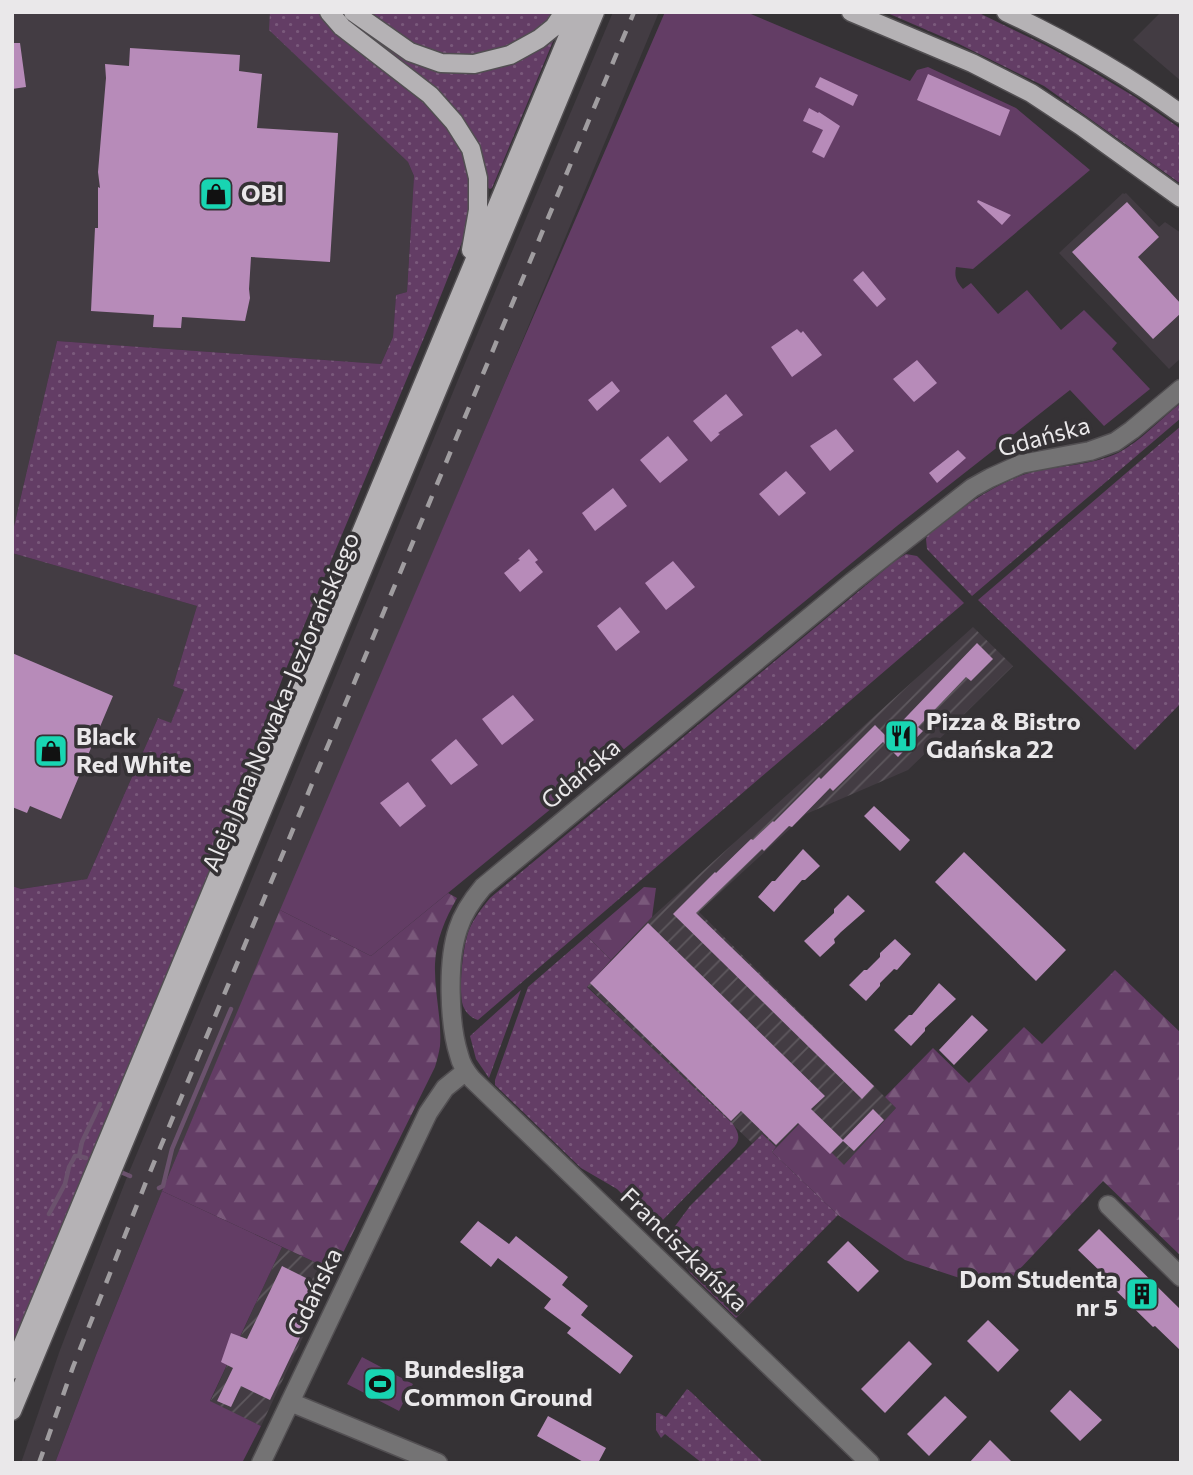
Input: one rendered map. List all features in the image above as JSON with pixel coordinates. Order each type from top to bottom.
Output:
[{"type":"main road","points":[[329,12],[342,27],[430,96],[454,122],[471,149],[478,177],[478,209],[464,288]]},
{"type":"main road","points":[[353,12],[410,52],[441,63],[474,64],[510,55],[539,39],[554,27],[564,12]]},
{"type":"main road","name":"Aleja Jana Nowaka-Jeziorańskiego","points":[[12,1370],[578,12]]},
{"type":"main road","name":"Aleja Jana Nowaka-Jeziorańskiego","points":[[12,1411],[595,12]]},
{"type":"main road","points":[[851,12],[972,63],[1031,93],[1180,198]]},
{"type":"main road","points":[[1006,12],[1107,65],[1181,114]]},
{"type":"street","name":"Gdańska","points":[[261,1463],[428,1113],[445,1088],[466,1071],[458,1054],[453,1023],[450,977],[452,953],[465,912],[484,887],[852,582],[972,488],[1021,464],[1090,451],[1115,442],[1181,389]]},
{"type":"street","name":"Franciszkańska","points":[[466,1071],[870,1463]]},
{"type":"street","points":[[1108,1205],[1181,1277]]},
{"type":"street","points":[[289,1402],[438,1463]]},
{"type":"shaded area","points":[[12,12],[270,12],[270,30],[408,162],[414,176],[407,292],[396,295],[393,337],[381,364],[57,341],[12,535]]},
{"type":"shaded area","points":[[613,12],[659,12],[162,1191],[55,1463],[21,1463],[60,1350],[127,1177]]},
{"type":"shaded area","points":[[1161,12],[1181,12],[1181,81],[1133,40]]},
{"type":"shaded area","points":[[1123,193],[1159,227],[1165,222],[1181,233],[1181,358],[1169,369],[1059,253]]},
{"type":"shaded area","points":[[12,553],[197,606],[173,686],[184,690],[171,724],[158,718],[87,879],[21,889],[12,886]]},
{"type":"shaded area","points":[[973,627],[1013,666],[908,770],[806,814],[699,912],[896,1108],[844,1166],[801,1122],[776,1147],[762,1134],[752,1143],[587,986],[652,917]]},
{"type":"shaded area","points":[[282,1247],[334,1271],[261,1426],[210,1402]]},
{"type":"green space","points":[[270,12],[318,12],[340,36],[433,106],[466,154],[473,189],[466,232],[286,669],[197,903],[12,1346],[12,886],[21,889],[87,879],[158,718],[171,723],[184,690],[173,686],[197,606],[12,553],[12,535],[57,341],[381,364],[393,337],[396,295],[407,292],[414,176],[408,162],[269,30]]},
{"type":"green space","points":[[336,12],[341,12],[364,31],[396,51],[431,67],[459,74],[486,70],[554,39],[492,188],[486,186],[485,167],[476,142]]},
{"type":"green space","points":[[361,12],[557,12],[536,32],[507,47],[457,59],[418,47]]},
{"type":"green space","points":[[665,12],[746,12],[910,81],[917,70],[928,67],[1016,108],[1090,170],[973,269],[956,267],[958,282],[963,289],[971,283],[998,314],[1027,290],[1061,330],[1084,310],[1117,343],[1112,349],[1150,389],[1104,426],[1070,390],[897,526],[371,956],[280,910]]},
{"type":"green space","points":[[885,12],[977,12],[1082,65],[1181,129],[1181,184],[1044,86],[959,44]]},
{"type":"green space","points":[[1181,403],[1181,418],[972,596],[927,549],[928,534],[989,491],[1029,473],[1118,453],[1143,436]]},
{"type":"green space","points":[[1181,426],[1181,703],[1135,750],[978,600]]},
{"type":"green space","points":[[906,554],[917,556],[964,603],[478,1020],[469,1015],[463,1006],[461,989],[465,946],[471,926],[490,898]]},
{"type":"green space","points":[[644,887],[656,888],[652,917],[611,960],[587,936]]},
{"type":"green space","points":[[448,893],[457,898],[437,947],[435,974],[440,1049],[435,1067],[334,1271],[162,1191],[280,910],[371,956]]},
{"type":"green space","points":[[587,936],[611,960],[587,987],[733,1124],[738,1135],[735,1146],[656,1227],[617,1189],[581,1168],[495,1085],[528,987]]},
{"type":"green space","points":[[1115,970],[1181,1033],[1181,1256],[1103,1181],[999,1291],[905,1260],[838,1215],[772,1152],[801,1122],[844,1165],[896,1108],[885,1097],[933,1048],[969,1083],[1024,1027],[1042,1044]]},
{"type":"green space","points":[[521,990],[489,1078],[476,1059],[470,1036]]},
{"type":"green space","points":[[762,1134],[776,1147],[772,1152],[838,1215],[736,1318],[690,1273],[668,1238],[690,1206]]},
{"type":"green space","points":[[162,1191],[282,1247],[210,1401],[261,1426],[242,1463],[55,1463],[96,1355]]},
{"type":"green space","name":"Bundesliga Common Ground","points":[[362,1357],[413,1384],[399,1411],[347,1384]]},
{"type":"green space","points":[[687,1389],[764,1463],[702,1463],[665,1434],[661,1438],[656,1430],[656,1413],[666,1417]]},
{"type":"building","points":[[12,43],[20,43],[26,87],[12,89]]},
{"type":"building","name":"OBI","points":[[130,48],[240,55],[239,71],[262,74],[257,128],[338,133],[330,262],[251,257],[250,298],[245,321],[182,317],[181,328],[153,327],[154,315],[91,311],[95,228],[98,228],[98,172],[105,64],[129,66]]},
{"type":"building","points":[[928,74],[1010,110],[1000,136],[917,100]]},
{"type":"building","points":[[820,77],[858,95],[853,106],[815,87]]},
{"type":"building","points":[[809,108],[840,126],[824,158],[812,152],[823,130],[803,121]]},
{"type":"building","points":[[978,200],[1011,215],[1002,225],[977,202]]},
{"type":"building","points":[[1127,202],[1159,237],[1138,257],[1181,304],[1181,313],[1153,339],[1072,252]]},
{"type":"building","points":[[863,271],[886,299],[877,307],[853,280]]},
{"type":"building","points":[[797,329],[801,333],[803,331],[822,355],[792,377],[771,347]]},
{"type":"building","points":[[917,360],[937,383],[914,402],[893,379]]},
{"type":"building","points":[[612,381],[620,391],[597,411],[588,400]]},
{"type":"building","points":[[726,394],[743,415],[718,433],[720,434],[711,442],[693,421]]},
{"type":"building","points":[[836,429],[854,451],[830,471],[810,446]]},
{"type":"building","points":[[668,436],[688,460],[660,483],[640,460]]},
{"type":"building","points":[[958,450],[966,458],[937,483],[929,473]]},
{"type":"building","points":[[786,471],[806,493],[779,516],[759,494]]},
{"type":"building","points":[[613,488],[627,506],[595,531],[582,513]]},
{"type":"building","points":[[529,549],[543,572],[520,592],[504,573]]},
{"type":"building","points":[[673,561],[695,587],[666,610],[645,583]]},
{"type":"building","points":[[620,607],[640,632],[616,651],[597,626]]},
{"type":"building","points":[[977,643],[993,659],[971,681],[966,677],[918,727],[923,731],[898,757],[883,742],[833,791],[830,788],[792,827],[789,826],[764,851],[762,849],[696,913],[874,1086],[862,1099],[673,914],[751,839],[774,822],[819,777],[821,779],[875,725],[887,737]]},
{"type":"building","name":"Black Red White","points":[[12,653],[113,696],[61,819],[30,806],[27,813],[12,807]]},
{"type":"building","points":[[513,695],[534,720],[502,745],[482,719]]},
{"type":"building","points":[[456,739],[478,765],[451,785],[431,760]]},
{"type":"building","points":[[408,782],[426,806],[400,827],[380,803]]},
{"type":"building","points":[[874,806],[910,840],[900,851],[864,816]]},
{"type":"building","points":[[803,849],[820,866],[802,880],[774,912],[758,897]]},
{"type":"building","points":[[964,852],[1066,950],[1036,981],[935,882]]},
{"type":"building","points":[[848,895],[865,911],[834,939],[835,943],[820,957],[804,941],[834,913],[834,909]]},
{"type":"building","points":[[648,923],[825,1096],[811,1109],[843,1140],[873,1109],[884,1120],[854,1151],[843,1141],[830,1154],[798,1123],[776,1145],[741,1111],[731,1121],[590,983]]},
{"type":"building","points":[[895,939],[911,954],[897,970],[894,969],[880,983],[866,1001],[849,985],[880,957],[880,953]]},
{"type":"building","points":[[939,983],[956,999],[925,1028],[911,1046],[894,1030],[912,1015]]},
{"type":"building","points":[[972,1015],[988,1030],[954,1065],[939,1050]]},
{"type":"building","points":[[478,1221],[509,1244],[516,1236],[568,1277],[562,1285],[588,1306],[581,1315],[633,1356],[620,1374],[567,1333],[571,1328],[544,1308],[551,1299],[498,1258],[491,1267],[460,1242]]},
{"type":"building","name":"Dom Studenta nr 5","points":[[1099,1229],[1181,1310],[1181,1351],[1102,1277],[1104,1275],[1078,1250]]},
{"type":"building","points":[[848,1241],[879,1271],[858,1292],[827,1262]]},
{"type":"building","points":[[282,1266],[324,1287],[270,1400],[241,1386],[231,1407],[217,1401],[233,1368],[221,1362],[231,1333],[247,1339]]},
{"type":"building","points":[[988,1320],[1019,1350],[998,1372],[967,1341]]},
{"type":"building","points":[[909,1341],[932,1364],[885,1413],[861,1389]]},
{"type":"building","points":[[1070,1390],[1102,1420],[1080,1441],[1050,1411]]},
{"type":"building","points":[[945,1396],[967,1417],[929,1456],[907,1434]]},
{"type":"building","points":[[548,1416],[606,1448],[598,1463],[585,1463],[537,1436]]},
{"type":"building","points":[[990,1440],[1013,1463],[969,1463]]},
{"type":"waterway","points":[[159,1188],[163,1186],[172,1149],[231,1009]]},
{"type":"waterway","points":[[49,1214],[65,1184],[69,1167],[75,1156],[79,1156],[82,1142],[100,1104]]},
{"type":"waterway","points":[[79,1156],[86,1158]]},
{"type":"waterway","points":[[123,1173],[130,1176]]},
{"type":"railway","points":[[39,1463],[73,1367],[148,1177],[634,12]]},
{"type":"place","name":"OBI","points":[[216,194]]},
{"type":"place","name":"Pizza & Bistro Gdańska 22","points":[[901,736]]},
{"type":"place","name":"Black Red White","points":[[51,751]]},
{"type":"place","name":"Dom Studenta nr 5","points":[[1142,1294]]},
{"type":"place","name":"Bundesliga Common Ground","points":[[380,1384]]}]
